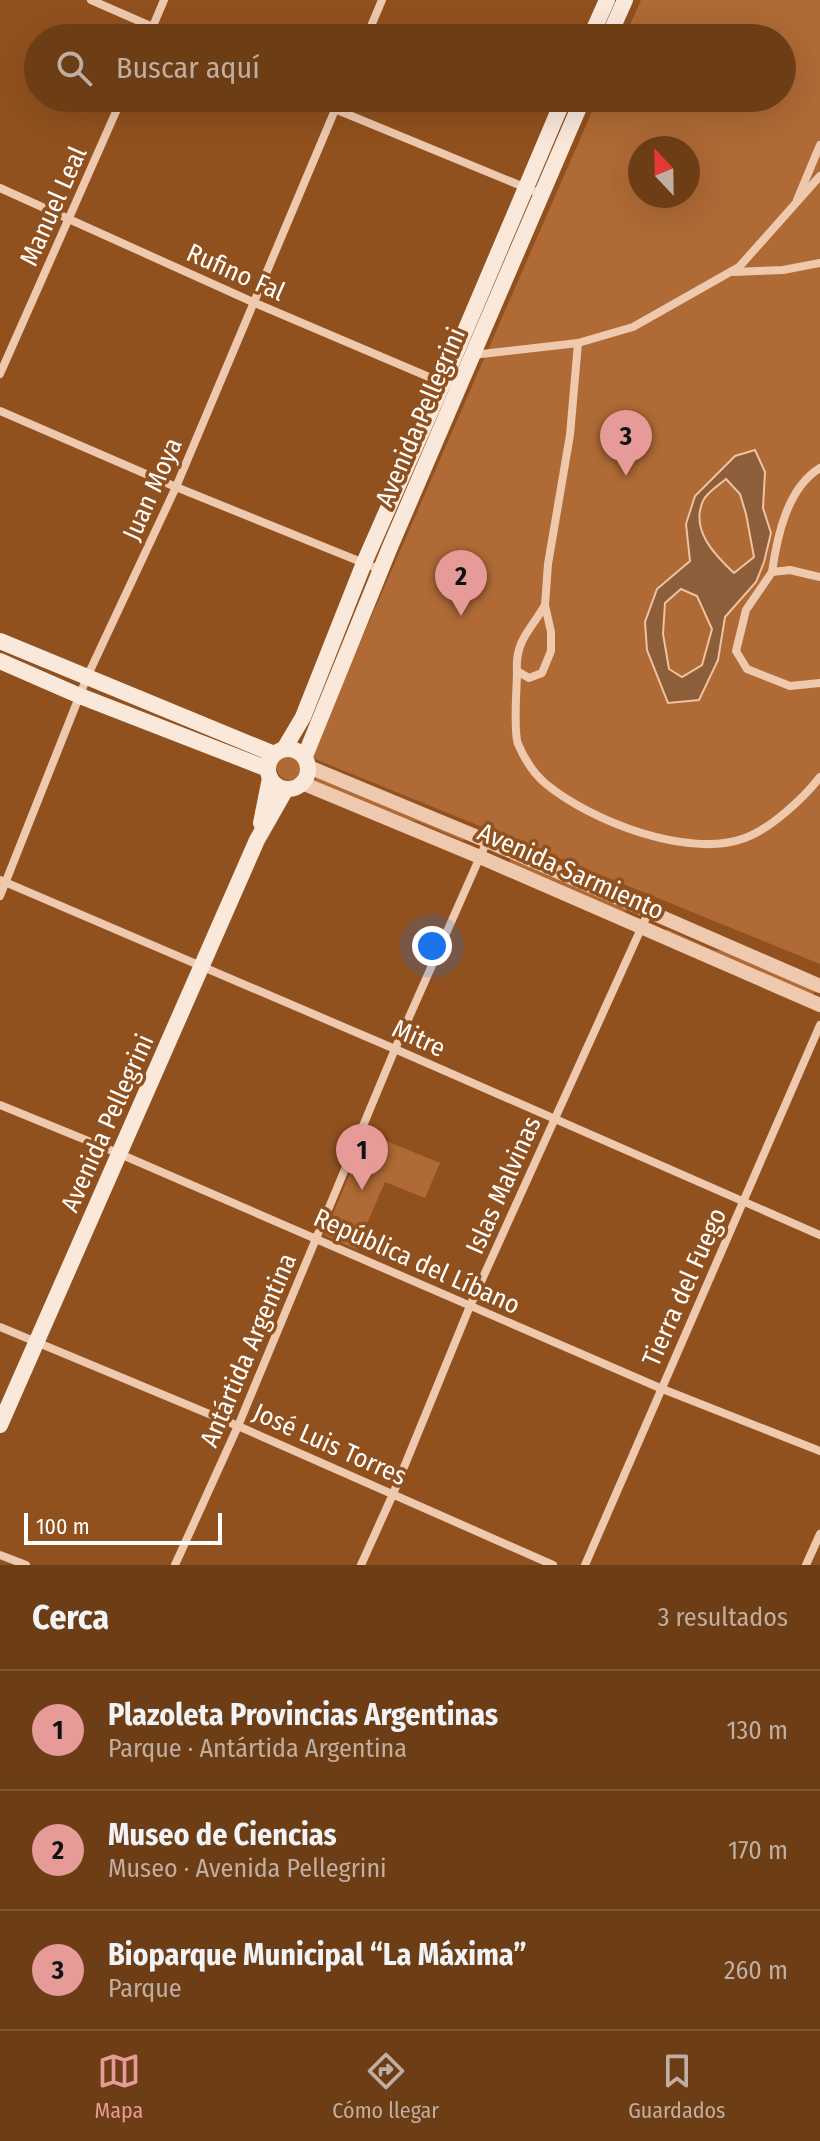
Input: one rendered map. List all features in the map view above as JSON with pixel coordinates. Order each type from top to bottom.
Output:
[{"type":"main road","points":[[600,24],[617,1]]},
{"type":"main road","points":[[611,24],[617,1]]},
{"type":"main road","name":"Avenida Pellegrini","points":[[307,762],[525,188],[558,112]]},
{"type":"main road","name":"Avenida Pellegrini","points":[[0,1425],[257,840],[274,762],[303,717],[364,563],[451,385],[473,355],[577,112]]},
{"type":"main road","points":[[0,641],[274,762]]},
{"type":"main road","points":[[0,661],[80,696],[274,762]]},
{"type":"main road","points":[[293,749],[307,762],[308,776],[294,786],[274,784],[274,762],[293,749]]},
{"type":"main road","name":"Avenida Pellegrini","points":[[257,840],[294,786]]},
{"type":"street","points":[[91,0],[148,24]]},
{"type":"street","points":[[154,24],[164,0]]},
{"type":"street","points":[[372,24],[382,0]]},
{"type":"street","name":"Manuel Leal","points":[[0,374],[116,112]]},
{"type":"street","name":"Juan Moya","points":[[0,896],[87,677],[176,487],[334,112]]},
{"type":"street","points":[[340,112],[541,194]]},
{"type":"street","points":[[793,208],[820,145]]},
{"type":"street","points":[[473,355],[578,343],[633,327],[739,267],[820,176]]},
{"type":"street","name":"Rufino Fal","points":[[0,188],[255,303],[451,385]]},
{"type":"street","points":[[729,273],[783,270],[820,263]]},
{"type":"street","points":[[517,671],[529,678],[542,673],[551,651],[551,632],[545,605],[548,564],[570,435],[578,343]]},
{"type":"street","points":[[0,411],[381,570]]},
{"type":"street","points":[[820,468],[809,474],[791,502],[777,535],[772,572],[746,610],[736,651],[747,669],[761,675],[790,686],[820,683]]},
{"type":"street","points":[[772,572],[790,570],[820,577]]},
{"type":"street","points":[[545,605],[523,637],[516,654],[517,741],[527,761],[544,782],[609,821],[669,841],[707,845],[746,838],[789,809],[807,794],[820,777]]},
{"type":"street","name":"Avenida Sarmiento","points":[[307,762],[820,986]]},
{"type":"street","name":"Avenida Sarmiento","points":[[294,786],[480,857],[820,1005]]},
{"type":"street","name":"Antártida Argentina","points":[[175,1565],[238,1426],[395,1049],[487,841]]},
{"type":"street","name":"Mitre","points":[[3,882],[820,1235]]},
{"type":"street","name":"Islas Malvinas","points":[[361,1565],[470,1306],[649,911]]},
{"type":"street","name":"Tierra del Fuego","points":[[585,1565],[820,1025]]},
{"type":"street","name":"República del Líbano","points":[[0,1105],[660,1388],[820,1451]]},
{"type":"street","name":"José Luis Torres","points":[[0,1327],[238,1426],[393,1494],[536,1562],[553,1565]]},
{"type":"street","points":[[806,1565],[820,1534]]},
{"type":"street","points":[[0,1555],[26,1565]]},
{"type":"shaded area","points":[[641,0],[820,0],[820,964],[310,757],[592,112],[796,112],[796,24],[630,24]]},
{"type":"shaded area","points":[[755,450],[765,472],[763,508],[771,533],[764,562],[756,582],[725,617],[718,660],[699,700],[668,703],[647,650],[645,622],[657,589],[690,561],[686,524],[695,496],[735,456]],"holes":[[[726,479],[740,494],[754,557],[734,573],[712,550],[700,522],[705,498]],[[681,589],[697,596],[712,629],[702,665],[682,677],[669,669],[663,634],[665,603]]]},
{"type":"shaded area","points":[[289,756],[298,759],[301,768],[298,777],[289,780],[280,777],[277,768],[280,759]]},
{"type":"shaded area","points":[[316,777],[464,839],[416,821],[402,820],[314,783]]},
{"type":"shaded area","points":[[511,858],[627,908],[624,914],[509,863]]},
{"type":"shaded area","points":[[666,931],[713,950],[728,951],[815,990],[813,995]]},
{"type":"shaded area","points":[[367,1133],[440,1163],[425,1198],[385,1182],[356,1249],[324,1235]]},
{"type":"place","name":"Bioparque Municipal “La Máxima”","points":[[626,476]]},
{"type":"place","name":"Museo de Ciencias","points":[[461,616]]},
{"type":"place","name":"Plazoleta Provincias Argentinas","points":[[362,1190]]}]
